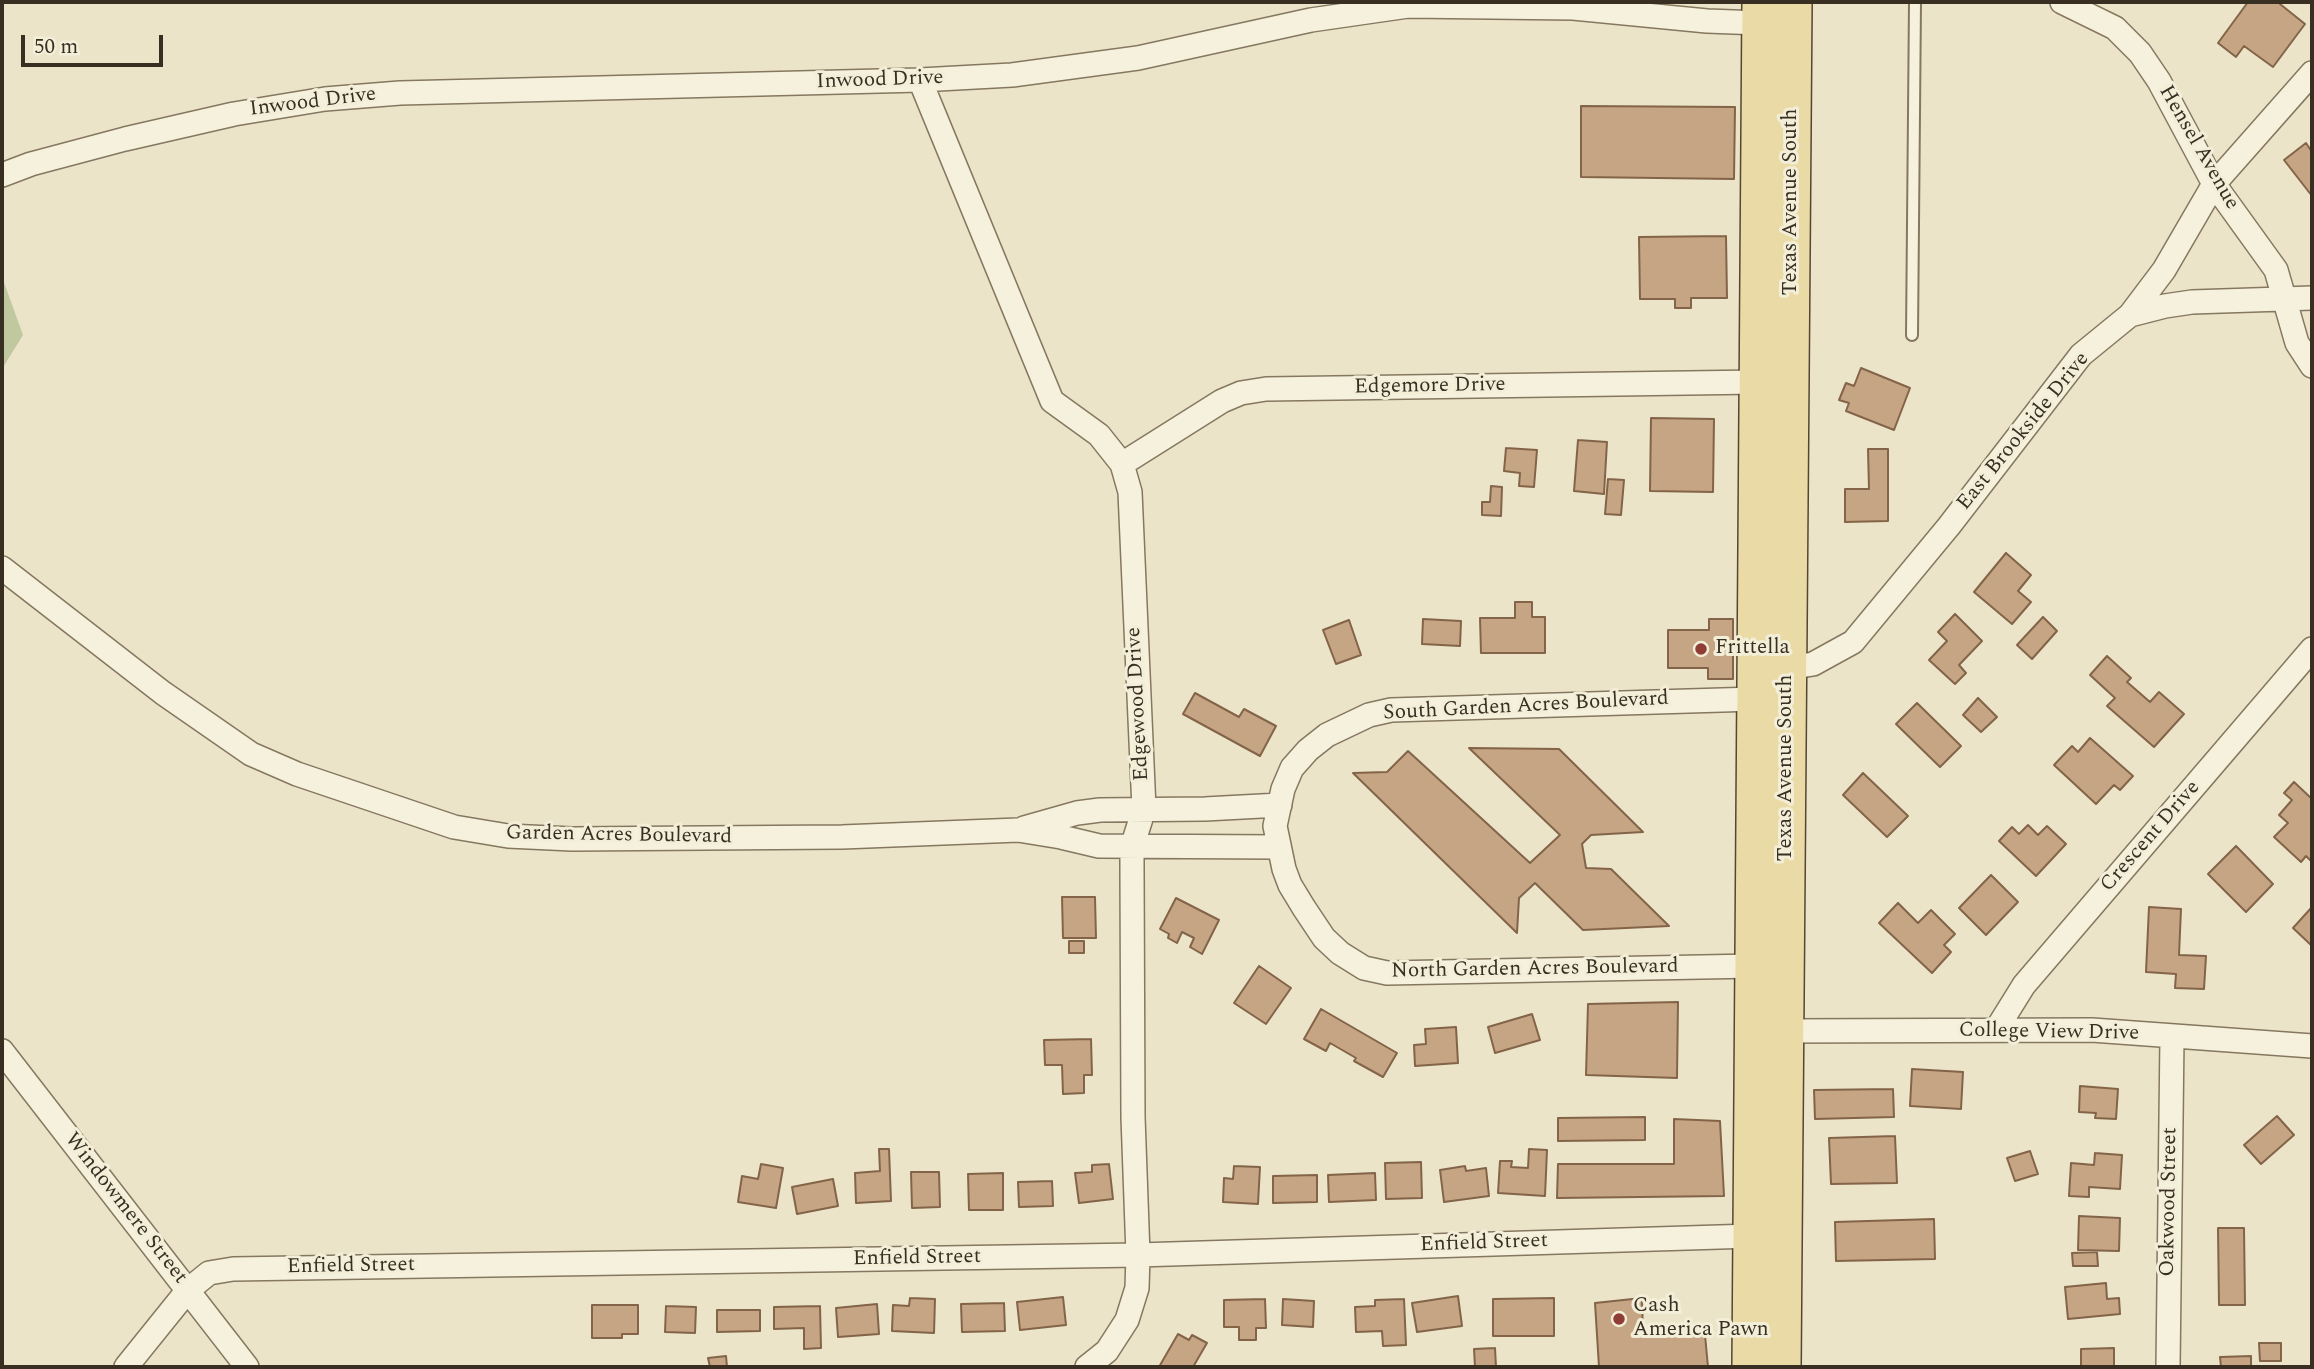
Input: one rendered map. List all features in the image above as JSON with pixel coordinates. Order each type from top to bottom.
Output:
[{"type":"main road","name":"Texas Avenue South","points":[[1783,1367],[1794,2]]},
{"type":"main road","name":"Texas Avenue South","points":[[1750,1367],[1760,13]]},
{"type":"main road","points":[[1760,13],[1775,35],[1775,212],[1792,255]]},
{"type":"main road","points":[[1755,699],[1765,704],[1772,713],[1770,876],[1786,901]]},
{"type":"street","name":"Hensel Avenue","points":[[2062,2],[2115,29],[2140,53],[2159,81],[2214,184],[2276,270],[2297,343],[2312,366]]},
{"type":"street","name":"Inwood Drive","points":[[2,175],[31,164],[125,139],[234,114],[325,99],[400,93],[920,80],[1012,75],[1138,58],[1311,20],[1408,6],[1573,8],[1707,21],[1760,13]]},
{"type":"street","points":[[2130,315],[2164,270],[2214,184],[2312,73]]},
{"type":"street","name":"Edgewood Drive","points":[[920,80],[1052,401],[1099,435],[1122,464],[1130,492],[1144,809],[1132,847],[1137,1288],[1127,1321],[1107,1351],[1087,1367]]},
{"type":"street","name":"East Brookside Drive","points":[[1788,668],[1813,664],[1853,642],[1949,526],[2081,355],[2130,315],[2192,302],[2312,298]]},
{"type":"street","name":"Edgemore Drive","points":[[1122,464],[1222,401],[1241,393],[1265,389],[1758,382]]},
{"type":"street","name":"Garden Acres Boulevard","points":[[2,568],[163,693],[251,754],[297,774],[454,827],[508,836],[572,839],[842,837],[1018,830],[1099,846],[1234,847],[1278,826]]},
{"type":"street","name":"Crescent Drive","points":[[1996,1030],[2024,985],[2312,649]]},
{"type":"street","name":"South Garden Acres Boulevard","points":[[1278,826],[1292,768],[1308,750],[1327,735],[1369,715],[1391,710],[1755,699]]},
{"type":"street","name":"Garden Acres Boulevard","points":[[1018,830],[1077,813],[1144,809],[1278,826]]},
{"type":"street","name":"North Garden Acres Boulevard","points":[[1278,826],[1290,885],[1324,938],[1340,953],[1364,968],[1387,973],[1754,967]]},
{"type":"street","points":[[1234,847],[1269,867],[1290,885]]},
{"type":"street","name":"College View Drive","points":[[1785,1031],[2092,1030],[2312,1046]]},
{"type":"street","name":"Oakwood Street","points":[[2168,1367],[2172,1037]]},
{"type":"street","name":"Windowmere Street","points":[[4,1059],[247,1367]]},
{"type":"street","name":"Enfield Street","points":[[126,1367],[188,1290],[209,1273],[233,1269],[1138,1255],[1752,1236]]},
{"type":"lane","points":[[1912,335],[1915,2]]},
{"type":"green space","points":[[2,277],[23,335],[2,369]]},
{"type":"building","points":[[2248,2],[2282,2],[2280,4],[2305,24],[2273,67],[2244,46],[2236,57],[2218,43]]},
{"type":"building","points":[[1581,106],[1735,107],[1734,179],[1581,177]]},
{"type":"building","points":[[2306,143],[2312,152],[2312,196],[2284,160]]},
{"type":"building","points":[[1726,236],[1727,298],[1691,298],[1691,308],[1675,308],[1675,299],[1640,299],[1639,237]]},
{"type":"building","points":[[1861,368],[1910,388],[1894,430],[1846,411],[1849,403],[1839,400],[1846,383],[1854,386]]},
{"type":"building","points":[[1651,418],[1714,419],[1713,492],[1650,491]]},
{"type":"building","points":[[1578,440],[1607,442],[1604,494],[1574,491]]},
{"type":"building","points":[[1506,448],[1537,450],[1534,487],[1519,486],[1520,473],[1504,471]]},
{"type":"building","points":[[1868,449],[1888,449],[1888,521],[1845,522],[1845,489],[1869,489]]},
{"type":"building","points":[[1608,479],[1624,480],[1621,515],[1605,514]]},
{"type":"building","points":[[1491,486],[1502,487],[1501,516],[1482,515],[1482,502],[1490,502]]},
{"type":"building","points":[[2006,553],[2031,575],[2018,591],[2031,602],[2012,624],[1974,592]]},
{"type":"building","points":[[1515,602],[1532,602],[1532,617],[1545,617],[1545,653],[1481,653],[1480,618],[1515,618]]},
{"type":"building","points":[[1955,614],[1982,641],[1959,665],[1966,673],[1955,684],[1929,660],[1947,641],[1938,632]]},
{"type":"building","points":[[2043,617],[2057,631],[2032,659],[2017,645]]},
{"type":"building","points":[[1423,619],[1461,621],[1460,646],[1422,644]]},
{"type":"building","name":"Frittella","points":[[1709,619],[1733,619],[1733,679],[1708,679],[1708,668],[1668,668],[1668,630],[1709,630]]},
{"type":"building","points":[[1349,620],[1361,655],[1336,664],[1323,630]]},
{"type":"building","points":[[2107,656],[2131,678],[2127,682],[2150,702],[2159,692],[2184,714],[2154,747],[2107,706],[2115,698],[2090,675]]},
{"type":"building","points":[[1195,693],[1239,717],[1244,709],[1276,726],[1260,756],[1183,714]]},
{"type":"building","points":[[1978,698],[1997,717],[1981,732],[1963,715]]},
{"type":"building","points":[[1917,703],[1961,746],[1940,767],[1896,724]]},
{"type":"building","points":[[2090,738],[2133,776],[2120,790],[2114,785],[2096,804],[2054,765],[2072,746],[2078,752]]},
{"type":"building","points":[[1469,748],[1559,749],[1643,832],[1591,835],[1582,844],[1586,868],[1611,869],[1669,926],[1583,930],[1535,883],[1519,898],[1517,933],[1353,773],[1387,772],[1408,751],[1530,863],[1560,835]]},
{"type":"building","points":[[1863,773],[1908,816],[1887,837],[1843,795]]},
{"type":"building","points":[[2294,782],[2312,799],[2312,862],[2306,856],[2301,862],[2274,837],[2288,823],[2279,815],[2292,800],[2284,793]]},
{"type":"building","points":[[2028,825],[2038,835],[2047,826],[2066,844],[2036,876],[1999,841],[2012,827],[2019,834]]},
{"type":"building","points":[[2236,846],[2273,884],[2246,912],[2208,874]]},
{"type":"building","points":[[1991,875],[2018,902],[1986,935],[1959,908]]},
{"type":"building","points":[[1062,897],[1095,897],[1096,938],[1063,938]]},
{"type":"building","points":[[1176,898],[1219,920],[1202,954],[1190,947],[1194,938],[1182,932],[1177,943],[1160,929]]},
{"type":"building","points":[[1898,903],[1918,923],[1931,910],[1955,934],[1944,945],[1951,952],[1932,973],[1879,923]]},
{"type":"building","points":[[2149,907],[2181,909],[2179,955],[2206,956],[2204,989],[2175,988],[2176,974],[2146,972]]},
{"type":"building","points":[[2312,907],[2312,946],[2293,928]]},
{"type":"building","points":[[1069,941],[1084,941],[1084,953],[1069,953]]},
{"type":"building","points":[[1259,966],[1291,988],[1266,1024],[1234,1003]]},
{"type":"building","points":[[1678,1002],[1677,1078],[1586,1075],[1588,1004]]},
{"type":"building","points":[[1321,1009],[1397,1053],[1383,1077],[1354,1061],[1356,1058],[1330,1043],[1326,1051],[1304,1039]]},
{"type":"building","points":[[1532,1014],[1540,1040],[1495,1053],[1488,1027]]},
{"type":"building","points":[[1456,1027],[1458,1063],[1415,1066],[1414,1045],[1426,1044],[1425,1029]]},
{"type":"building","points":[[1091,1039],[1092,1075],[1084,1075],[1084,1093],[1063,1094],[1062,1065],[1045,1065],[1044,1040]]},
{"type":"building","points":[[1912,1069],[1963,1072],[1961,1109],[1910,1106]]},
{"type":"building","points":[[2080,1086],[2118,1089],[2116,1119],[2095,1118],[2096,1113],[2079,1112]]},
{"type":"building","points":[[1893,1089],[1894,1117],[1815,1119],[1814,1090]]},
{"type":"building","points":[[2277,1116],[2294,1135],[2261,1164],[2244,1145]]},
{"type":"building","points":[[1645,1117],[1645,1140],[1558,1141],[1558,1118]]},
{"type":"building","points":[[1674,1119],[1720,1121],[1724,1196],[1557,1198],[1558,1164],[1674,1164]]},
{"type":"building","points":[[1895,1136],[1897,1183],[1831,1184],[1829,1138]]},
{"type":"building","points":[[879,1149],[889,1149],[891,1201],[856,1203],[855,1173],[880,1171]]},
{"type":"building","points":[[1529,1149],[1547,1150],[1545,1196],[1498,1193],[1500,1161],[1512,1161],[1511,1167],[1528,1168]]},
{"type":"building","points":[[2030,1151],[2038,1174],[2015,1181],[2007,1158]]},
{"type":"building","points":[[2095,1153],[2122,1155],[2120,1189],[2089,1187],[2089,1197],[2069,1196],[2071,1163],[2094,1165]]},
{"type":"building","points":[[1421,1162],[1422,1198],[1386,1199],[1385,1163]]},
{"type":"building","points":[[761,1164],[783,1168],[776,1208],[738,1202],[742,1176],[758,1179]]},
{"type":"building","points":[[1109,1164],[1113,1199],[1079,1203],[1075,1173],[1092,1172],[1092,1165]]},
{"type":"building","points":[[1234,1166],[1260,1167],[1258,1204],[1223,1202],[1224,1178],[1233,1179]]},
{"type":"building","points":[[1465,1166],[1466,1171],[1486,1168],[1489,1196],[1444,1202],[1440,1170]]},
{"type":"building","points":[[911,1172],[939,1172],[940,1207],[912,1208]]},
{"type":"building","points":[[1003,1173],[1003,1210],[969,1210],[968,1174]]},
{"type":"building","points":[[1375,1173],[1376,1200],[1329,1202],[1328,1175]]},
{"type":"building","points":[[1317,1175],[1317,1202],[1273,1203],[1273,1176]]},
{"type":"building","points":[[833,1179],[838,1206],[797,1214],[792,1187]]},
{"type":"building","points":[[1052,1181],[1053,1206],[1019,1207],[1018,1182]]},
{"type":"building","points":[[2079,1216],[2120,1218],[2119,1251],[2078,1250]]},
{"type":"building","points":[[1934,1219],[1935,1259],[1836,1261],[1835,1222]]},
{"type":"building","points":[[2218,1228],[2244,1228],[2245,1305],[2219,1305]]},
{"type":"building","points":[[2097,1252],[2098,1266],[2073,1266],[2072,1253]]},
{"type":"building","points":[[2106,1283],[2107,1299],[2119,1298],[2120,1314],[2068,1319],[2065,1287]]},
{"type":"building","points":[[1458,1296],[1462,1326],[1417,1332],[1412,1303]]},
{"type":"building","points":[[1063,1297],[1066,1325],[1020,1330],[1017,1302]]},
{"type":"building","points":[[910,1298],[935,1299],[934,1333],[892,1331],[893,1305],[909,1306]]},
{"type":"building","points":[[1554,1298],[1554,1336],[1493,1336],[1493,1299]]},
{"type":"building","name":"Cash America Pawn","points":[[1642,1298],[1643,1336],[1705,1335],[1708,1367],[1599,1367],[1595,1303]]},
{"type":"building","points":[[1265,1299],[1266,1328],[1256,1328],[1256,1340],[1239,1340],[1239,1327],[1224,1327],[1224,1300]]},
{"type":"building","points":[[1283,1299],[1314,1301],[1313,1327],[1282,1325]]},
{"type":"building","points":[[1404,1299],[1406,1345],[1383,1346],[1382,1331],[1356,1332],[1355,1307],[1375,1306],[1375,1300]]},
{"type":"building","points":[[1004,1303],[1005,1331],[962,1332],[961,1304]]},
{"type":"building","points":[[877,1304],[879,1334],[838,1337],[836,1308]]},
{"type":"building","points":[[592,1305],[638,1305],[638,1334],[622,1334],[622,1338],[592,1338]]},
{"type":"building","points":[[666,1306],[696,1307],[695,1333],[665,1332]]},
{"type":"building","points":[[820,1306],[821,1348],[804,1349],[804,1328],[774,1329],[774,1307]]},
{"type":"building","points":[[717,1310],[760,1310],[760,1331],[717,1332]]},
{"type":"building","points":[[1178,1334],[1189,1340],[1192,1335],[1207,1343],[1193,1367],[1159,1367]]},
{"type":"building","points":[[2259,1343],[2281,1343],[2281,1361],[2260,1361]]},
{"type":"building","points":[[1495,1348],[1496,1367],[1475,1367],[1474,1349]]},
{"type":"building","points":[[2114,1348],[2114,1367],[2081,1367],[2081,1349]]},
{"type":"building","points":[[726,1356],[727,1367],[710,1367],[708,1358]]},
{"type":"building","points":[[2251,1356],[2251,1367],[2221,1367],[2220,1357]]},
{"type":"place","name":"Frittella","points":[[1701,649]]},
{"type":"place","name":"Cash America Pawn","points":[[1619,1319]]}]
